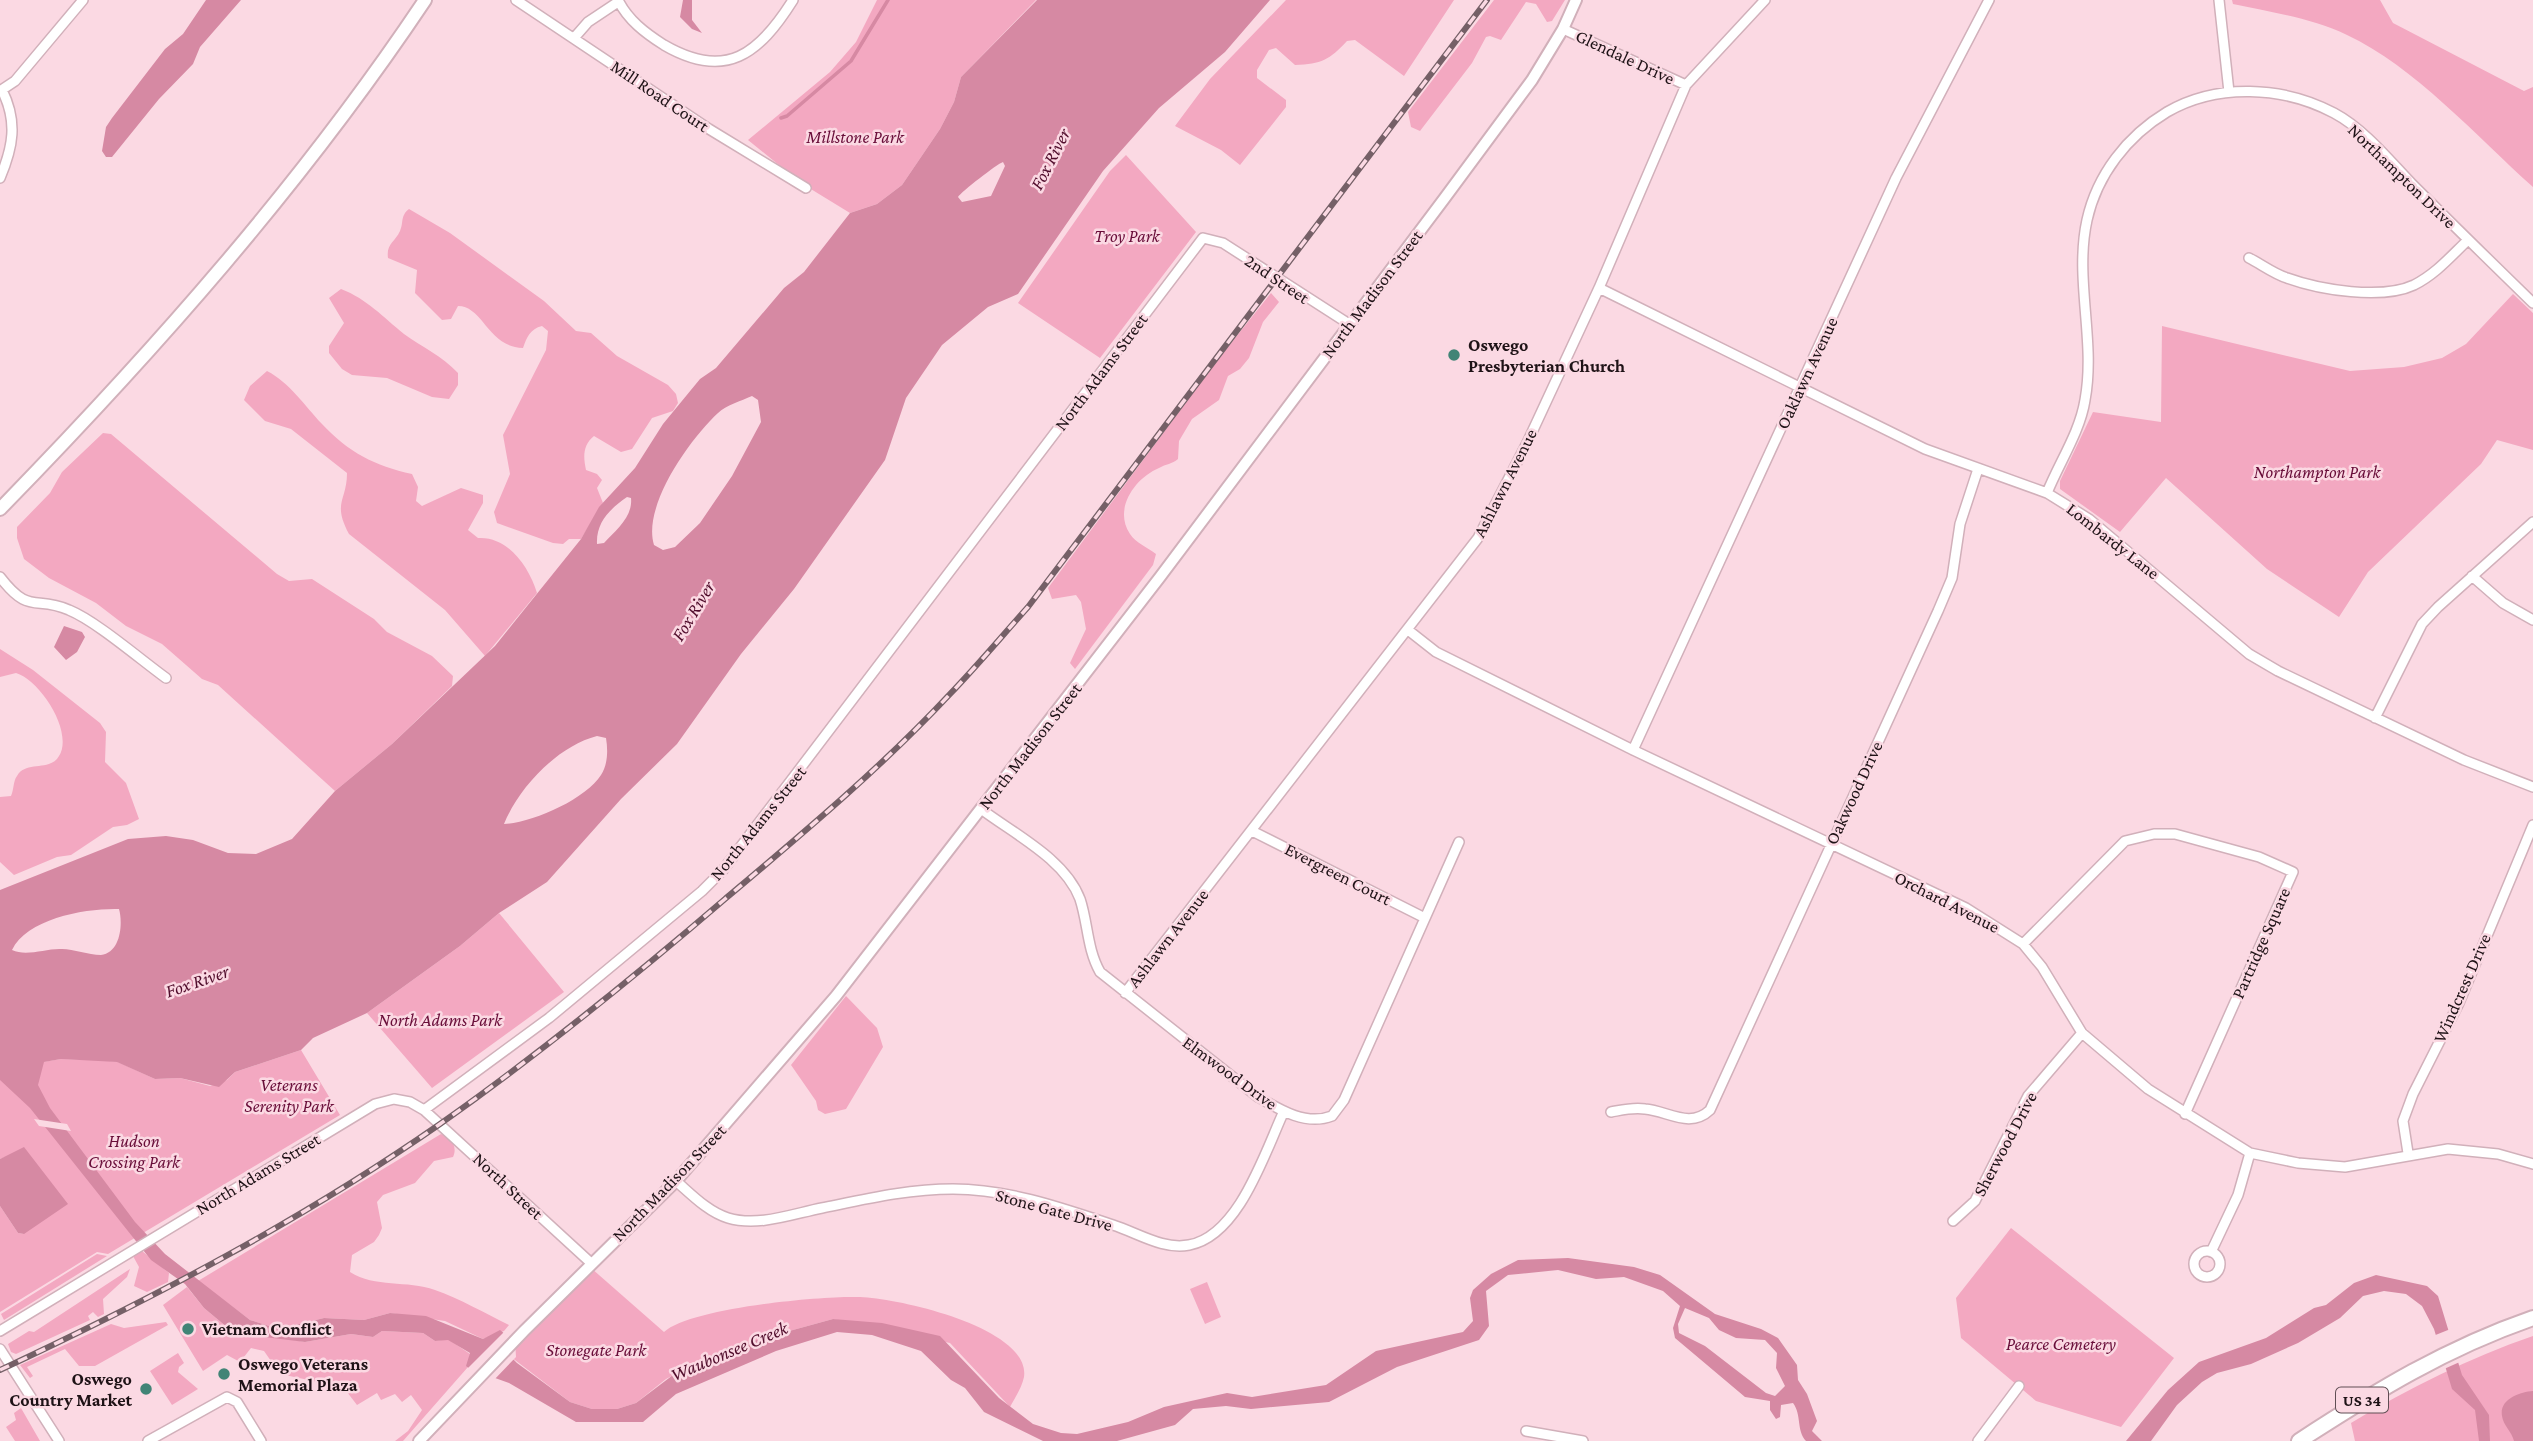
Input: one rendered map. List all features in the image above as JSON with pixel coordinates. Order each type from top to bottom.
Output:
[{"type":"main road","points":[[0,509],[204,289],[348,109],[425,0]]},
{"type":"main road","name":"US 34","points":[[2299,1441],[2426,1362],[2533,1318]]},
{"type":"street","points":[[0,178],[13,142],[13,123],[1,91],[23,72],[83,0]]},
{"type":"street","name":"Mill Road Court","points":[[516,0],[709,129],[806,188]]},
{"type":"street","points":[[574,38],[588,22],[618,1],[634,23],[677,52],[706,62],[726,61],[758,46],[776,27],[793,0]]},
{"type":"street","name":"North Madison Street","points":[[419,1441],[591,1263],[677,1181],[836,996],[981,810],[1532,80],[1563,29],[1576,0]]},
{"type":"street","name":"Ashlawn Avenue","points":[[1125,993],[1478,538],[1527,443],[1599,288],[1686,85],[1765,0]]},
{"type":"street","name":"Oaklawn Avenue","points":[[1633,751],[1921,127],[1989,0]]},
{"type":"street","points":[[2219,0],[2229,92]]},
{"type":"street","name":"Glendale Drive","points":[[1563,29],[1686,85]]},
{"type":"street","name":"Northampton Drive","points":[[2047,493],[2085,400],[2084,245],[2087,219],[2098,190],[2122,149],[2147,126],[2197,97],[2229,92],[2266,92],[2301,99],[2336,114],[2367,139],[2533,303]]},
{"type":"street","name":"2nd Street","points":[[1203,238],[1223,243],[1349,324]]},
{"type":"street","name":"North Adams Street","points":[[0,1331],[374,1104],[394,1099],[410,1102],[424,1110],[549,1018],[702,891],[723,870],[1203,238]]},
{"type":"street","points":[[2249,258],[2286,278],[2346,291],[2381,293],[2413,285],[2435,272],[2468,240]]},
{"type":"street","name":"Lombardy Lane","points":[[1599,288],[1925,449],[2047,493],[2120,543],[2249,654],[2375,718],[2476,765],[2533,787]]},
{"type":"street","name":"Oakwood Drive","points":[[1611,1112],[1644,1108],[1698,1118],[1710,1110],[1952,578],[1960,524],[1978,469]]},
{"type":"street","points":[[2375,718],[2423,624],[2533,522]]},
{"type":"street","points":[[2472,576],[2502,603],[2533,620]]},
{"type":"street","points":[[0,577],[15,597],[37,606],[71,610],[166,678]]},
{"type":"street","name":"Orchard Avenue","points":[[1408,630],[1436,652],[1633,751],[1966,908],[2023,944],[2042,967],[2082,1034],[2148,1089],[2250,1153],[2298,1163],[2345,1167],[2408,1153],[2448,1149],[2498,1154],[2533,1164]]},
{"type":"street","name":"Elmwood Drive","points":[[981,810],[1055,864],[1072,883],[1080,899],[1094,960],[1100,971],[1258,1097],[1284,1111],[1311,1120],[1323,1119],[1339,1109],[1459,842]]},
{"type":"street","name":"Windcrest Drive","points":[[2408,1153],[2403,1121],[2413,1094],[2459,1003],[2533,825]]},
{"type":"street","name":"Evergreen Court","points":[[1252,831],[1423,917]]},
{"type":"street","name":"Partridge Square","points":[[2023,944],[2125,841],[2154,834],[2175,834],[2259,857],[2293,872],[2185,1114]]},
{"type":"street","name":"Sherwood Drive","points":[[1953,1221],[1975,1201],[2028,1096],[2082,1034]]},
{"type":"street","name":"North Street","points":[[424,1110],[591,1263]]},
{"type":"street","name":"Stone Gate Drive","points":[[677,1181],[704,1205],[727,1218],[757,1221],[905,1191],[956,1189],[1012,1195],[1085,1216],[1163,1245],[1190,1245],[1221,1231],[1244,1196],[1284,1111]]},
{"type":"street","points":[[2211,1252],[2238,1195],[2250,1153]]},
{"type":"street","points":[[0,1349],[59,1441]]},
{"type":"street","points":[[1978,1441],[2019,1386]]},
{"type":"street","points":[[148,1441],[220,1398],[231,1398],[237,1402],[261,1441]]},
{"type":"street","points":[[1526,1431],[1583,1441]]},
{"type":"green space","name":"Millstone Park","points":[[877,0],[1036,0],[961,77],[954,102],[940,129],[902,185],[877,204],[850,213],[801,183],[748,140],[830,72],[856,42]]},
{"type":"green space","points":[[1286,0],[1454,0],[1404,76],[1355,40],[1347,41],[1324,60],[1304,64],[1295,65],[1276,48],[1269,50],[1257,70],[1257,78],[1286,100],[1286,107],[1240,165],[1221,150],[1175,126],[1210,79]]},
{"type":"green space","points":[[1494,0],[1565,0],[1552,21],[1547,22],[1536,4],[1526,2],[1501,40],[1486,37],[1472,63],[1420,131],[1411,127],[1408,112]]},
{"type":"green space","points":[[2232,0],[2380,0],[2393,23],[2524,91],[2533,87],[2533,187],[2421,84],[2372,48],[2319,24],[2233,4]]},
{"type":"green space","name":"Troy Park","points":[[1126,155],[1196,232],[1100,358],[1018,303],[1110,171]]},
{"type":"green space","points":[[409,209],[450,233],[544,301],[576,331],[591,333],[617,356],[668,385],[676,394],[678,403],[673,411],[652,418],[632,449],[621,452],[594,436],[588,443],[584,455],[586,470],[597,474],[602,480],[597,488],[603,503],[581,539],[569,539],[563,544],[553,543],[497,523],[494,512],[510,474],[503,435],[546,350],[548,331],[542,326],[532,331],[523,348],[502,341],[467,308],[458,306],[451,319],[442,320],[415,293],[417,270],[388,258],[390,246]]},
{"type":"green space","points":[[341,289],[367,303],[458,373],[458,385],[449,399],[432,397],[387,378],[352,375],[342,369],[329,353],[329,346],[344,323],[329,298]]},
{"type":"green space","points":[[1271,293],[1279,302],[1263,322],[1249,358],[1240,369],[1228,376],[1219,400],[1192,419],[1179,441],[1178,459],[1150,473],[1129,495],[1125,505],[1125,524],[1135,540],[1156,554],[1153,565],[1075,669],[1070,663],[1086,629],[1081,602],[1076,595],[1052,599],[1048,588],[1216,362]]},
{"type":"green space","name":"Northampton Park","points":[[2513,294],[2533,313],[2533,450],[2497,440],[2481,464],[2368,572],[2339,617],[2267,569],[2166,478],[2120,532],[2060,489],[2060,481],[2093,412],[2161,422],[2162,326],[2350,371],[2404,367],[2442,358],[2466,344]]},
{"type":"green space","points":[[267,371],[290,388],[332,434],[352,450],[386,467],[412,474],[418,487],[416,501],[422,506],[461,488],[483,495],[483,503],[468,530],[478,538],[499,542],[516,555],[529,573],[537,593],[485,656],[445,610],[349,534],[341,508],[347,473],[291,429],[265,421],[244,400],[250,386]]},
{"type":"green space","points":[[103,433],[111,434],[277,574],[289,581],[312,579],[374,619],[387,632],[432,656],[453,676],[452,686],[392,744],[335,791],[218,685],[202,679],[162,644],[126,626],[96,603],[49,578],[24,559],[17,538],[17,527],[50,493],[62,472]]},
{"type":"green space","points":[[0,649],[33,670],[100,723],[106,732],[105,762],[126,783],[139,819],[127,825],[113,827],[71,855],[57,857],[14,875],[0,862],[0,797],[11,796],[21,771],[55,761],[62,746],[62,734],[52,708],[35,686],[16,673],[0,677]]},
{"type":"green space","name":"North Adams Park","points":[[499,913],[564,992],[432,1088],[367,1013],[460,946]]},
{"type":"green space","points":[[846,996],[877,1028],[883,1047],[846,1109],[825,1114],[818,1110],[816,1101],[791,1065]]},
{"type":"green space","name":"Hudson Crossing Park","points":[[301,1050],[340,1115],[108,1254],[97,1252],[0,1312],[0,1206],[18,1233],[24,1234],[5,1157],[0,1159],[0,1069],[61,1059],[101,1060],[118,1062],[155,1079],[180,1078],[210,1086],[227,1080],[235,1072]]},
{"type":"green space","points":[[441,1134],[453,1143],[453,1157],[434,1161],[415,1183],[383,1195],[377,1202],[382,1228],[379,1235],[374,1242],[352,1255],[350,1272],[370,1280],[435,1290],[509,1325],[504,1331],[483,1339],[445,1321],[390,1313],[364,1320],[324,1318],[279,1329],[250,1320],[198,1281]]},
{"type":"green space","name":"Pearce Cemetery","points":[[2011,1228],[2174,1358],[2121,1427],[2036,1401],[1961,1338],[1956,1298]]},
{"type":"green space","points":[[142,1251],[169,1273],[168,1282],[147,1292],[134,1286],[139,1267],[133,1256]]},
{"type":"green space","points":[[97,1254],[107,1256],[4,1320],[1,1314]]},
{"type":"green space","name":"Stonegate Park","points":[[591,1268],[664,1332],[700,1316],[726,1310],[814,1299],[875,1298],[928,1309],[957,1318],[1006,1343],[1020,1359],[1023,1381],[1010,1407],[950,1343],[833,1319],[727,1348],[666,1379],[636,1403],[617,1409],[592,1409],[570,1402],[511,1357],[511,1352]]},
{"type":"green space","points":[[130,1269],[127,1277],[103,1299],[104,1314],[98,1317],[93,1312],[88,1316],[90,1320],[16,1354],[11,1352],[8,1344],[29,1331],[34,1332]]},
{"type":"green space","points":[[1207,1282],[1221,1317],[1205,1324],[1190,1289]]},
{"type":"green space","points":[[187,1287],[204,1308],[228,1328],[305,1342],[351,1334],[373,1337],[382,1331],[423,1333],[435,1341],[448,1339],[470,1354],[468,1367],[403,1441],[395,1441],[408,1431],[422,1410],[411,1395],[402,1402],[395,1394],[381,1400],[377,1393],[357,1405],[347,1392],[325,1378],[318,1382],[280,1374],[264,1351],[251,1348],[240,1362],[227,1355],[203,1371],[163,1305]]},
{"type":"green space","points":[[166,1322],[168,1325],[95,1366],[79,1366],[65,1349],[27,1367],[33,1376],[30,1378],[20,1365],[111,1324],[124,1328]]},
{"type":"green space","points":[[2533,1336],[2533,1441],[2355,1441],[2351,1423],[2440,1375]]},
{"type":"green space","points":[[178,1353],[184,1363],[178,1372],[198,1389],[172,1405],[150,1371]]},
{"type":"green space","points":[[21,1408],[40,1441],[15,1441],[6,1427],[16,1420],[14,1413]]},
{"type":"water","points":[[206,0],[241,0],[200,47],[193,64],[159,99],[112,157],[106,157],[102,151],[106,127],[165,49],[183,34]]},
{"type":"water","points":[[683,0],[692,0],[692,20],[702,33],[692,29],[680,17]]},
{"type":"water","points":[[1037,0],[1270,0],[1225,52],[1159,108],[1103,171],[1018,294],[988,307],[942,345],[906,398],[885,460],[794,589],[741,654],[677,744],[621,799],[547,882],[499,913],[460,946],[367,1013],[313,1038],[301,1050],[235,1072],[219,1087],[180,1078],[155,1079],[117,1062],[61,1059],[44,1062],[38,1085],[50,1108],[135,1222],[165,1254],[250,1320],[279,1329],[324,1318],[364,1320],[390,1313],[426,1316],[483,1339],[500,1330],[512,1340],[511,1357],[517,1363],[570,1402],[592,1409],[617,1409],[636,1403],[681,1369],[727,1348],[833,1319],[882,1323],[940,1336],[999,1398],[1033,1424],[1061,1433],[1077,1434],[1128,1422],[1164,1407],[1227,1393],[1252,1397],[1326,1385],[1376,1351],[1463,1332],[1473,1321],[1470,1298],[1473,1290],[1491,1274],[1518,1260],[1568,1258],[1634,1267],[1660,1275],[1715,1314],[1761,1329],[1778,1338],[1797,1365],[1798,1380],[1807,1394],[1817,1421],[1812,1431],[1822,1441],[1806,1441],[1793,1403],[1781,1405],[1780,1417],[1776,1419],[1770,1410],[1770,1401],[1745,1397],[1675,1338],[1673,1328],[1680,1306],[1663,1291],[1624,1277],[1596,1279],[1558,1270],[1508,1275],[1486,1291],[1489,1326],[1479,1340],[1397,1367],[1329,1402],[1251,1409],[1226,1406],[1193,1409],[1175,1425],[1117,1441],[1043,1441],[984,1412],[965,1388],[951,1380],[921,1351],[872,1335],[837,1332],[776,1351],[676,1394],[643,1422],[576,1422],[509,1383],[470,1369],[466,1366],[470,1353],[448,1340],[435,1341],[423,1333],[382,1331],[373,1337],[351,1334],[305,1342],[248,1335],[228,1328],[204,1308],[185,1284],[151,1260],[30,1108],[0,1080],[0,890],[128,839],[166,836],[193,840],[228,853],[256,854],[292,839],[335,791],[392,744],[495,646],[581,539],[599,507],[635,468],[663,424],[700,379],[716,368],[784,288],[804,272],[850,213],[877,204],[902,185],[940,129],[954,102],[961,77]],"holes":[[[1003,162],[1005,166],[991,196],[962,202],[958,197],[979,178]],[[752,396],[758,400],[761,422],[732,476],[700,523],[675,547],[663,550],[654,545],[652,529],[662,493],[694,439],[729,405]],[[627,497],[631,498],[631,505],[623,523],[604,543],[597,544],[599,529],[615,506]],[[597,736],[606,738],[605,766],[594,784],[557,808],[516,823],[504,824],[519,796],[542,770],[554,758],[582,741]],[[119,909],[119,936],[117,943],[108,953],[96,955],[62,949],[24,953],[12,950],[20,939],[44,923],[91,910]],[[1685,1308],[1709,1318],[1719,1330],[1736,1338],[1765,1340],[1777,1353],[1776,1368],[1785,1386],[1775,1396],[1766,1393],[1705,1346],[1679,1333],[1678,1324]]]},
{"type":"water","points":[[64,626],[82,632],[85,637],[77,652],[66,660],[54,647]]},
{"type":"water","points":[[24,1147],[68,1204],[24,1234],[18,1233],[0,1206],[0,1159]]},
{"type":"water","points":[[2376,1275],[2427,1286],[2438,1296],[2462,1375],[2489,1415],[2490,1441],[2479,1441],[2475,1410],[2452,1389],[2434,1329],[2422,1306],[2406,1294],[2384,1291],[2363,1296],[2340,1318],[2298,1343],[2251,1364],[2217,1373],[2202,1382],[2177,1405],[2151,1441],[2126,1441],[2168,1390],[2199,1362],[2266,1338],[2314,1308],[2326,1305],[2354,1283]]},
{"type":"water","points":[[2533,1391],[2533,1441],[2514,1441],[2503,1419],[2502,1410],[2507,1401]]},
{"type":"pier","points":[[34,1119],[67,1124],[71,1131],[39,1126]]},
{"type":"pier","points":[[2453,1328],[2462,1361],[2444,1369],[2433,1336]]},
{"type":"pier","points":[[507,1329],[515,1339],[516,1357],[493,1381],[466,1370]]},
{"type":"waterway","points":[[781,118],[787,116],[851,61],[888,0]]},
{"type":"railway","points":[[0,1370],[225,1256],[334,1193],[440,1124],[620,986],[783,850],[869,774],[950,694],[1028,607],[1487,0]]},
{"type":"place","name":"Oswego Presbyterian Church","points":[[1454,355]]},
{"type":"place","name":"Vietnam Conflict","points":[[188,1329]]},
{"type":"place","name":"Oswego Veterans Memorial Plaza","points":[[224,1374]]},
{"type":"place","name":"Oswego Country Market","points":[[146,1389]]},
{"type":"water label","name":"Fox River","points":[[1050,159]]},
{"type":"water label","name":"Fox River","points":[[693,611]]},
{"type":"water label","name":"Fox River","points":[[197,981]]},
{"type":"water label","name":"Waubonsee Creek","points":[[729,1351]]},
{"type":"park label","name":"Veterans Serenity Park","points":[[289,1095]]}]
